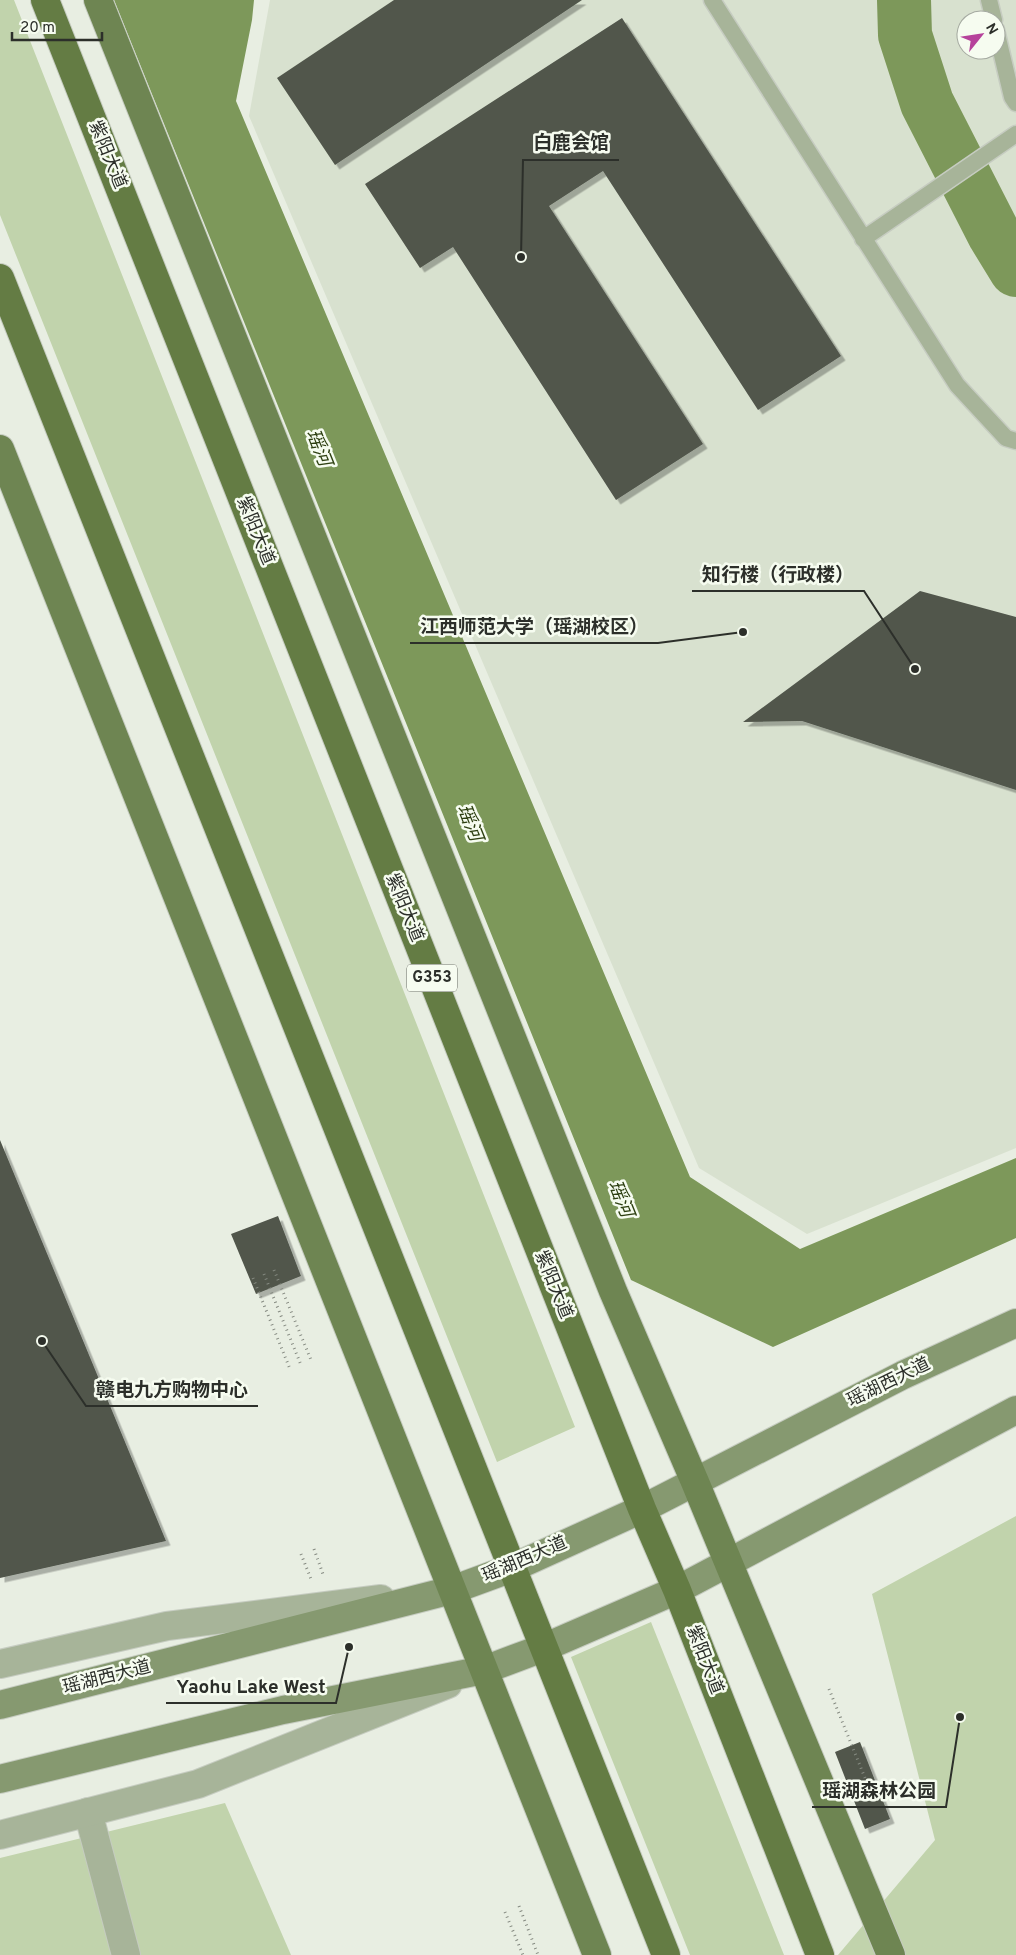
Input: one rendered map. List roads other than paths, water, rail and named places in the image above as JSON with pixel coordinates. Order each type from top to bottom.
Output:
[{"type":"highway","name":"紫阳大道","points":[[45,0],[642,1508],[677,1590],[820,1955]]},
{"type":"highway","points":[[0,278],[666,1955]]},
{"type":"main road","points":[[98,0],[613,1291],[695,1482],[891,1955]]},
{"type":"main road","points":[[0,449],[597,1955]]},
{"type":"main road","name":"瑶湖西大道","points":[[0,1706],[452,1590],[512,1568],[642,1508],[903,1375],[1016,1323]]},
{"type":"main road","points":[[0,1779],[283,1710],[484,1670],[543,1648],[677,1590],[1016,1410]]},
{"type":"street","points":[[0,1664],[167,1626],[452,1590]]},
{"type":"street","points":[[0,1835],[198,1784],[484,1670]]},
{"type":"street","points":[[88,1812],[126,1955]]},
{"type":"lane","points":[[712,0],[956,385],[1006,438],[1016,441]]},
{"type":"lane","points":[[1003,60],[1012,97],[1016,103]]},
{"type":"lane","points":[[864,239],[1016,134]]},
{"type":"water","name":"瑶河","points":[[114,0],[254,0],[252,20],[236,101],[690,1177],[800,1249],[1016,1158],[1016,1238],[773,1347],[631,1280]]},
{"type":"waterway","points":[[904,0],[905,35],[927,103],[994,234],[1016,270]]},
{"type":"place","name":"白鹿会馆","points":[[521,257]]},
{"type":"place","name":"江西师范大学（瑶湖校区）","points":[[743,632]]},
{"type":"place","name":"知行楼（行政楼）","points":[[915,669]]},
{"type":"place","name":"赣电九方购物中心","points":[[42,1341]]},
{"type":"place","name":"Yaohu Lake West","points":[[349,1647]]},
{"type":"place","name":"瑶湖森林公园","points":[[960,1717]]}]
